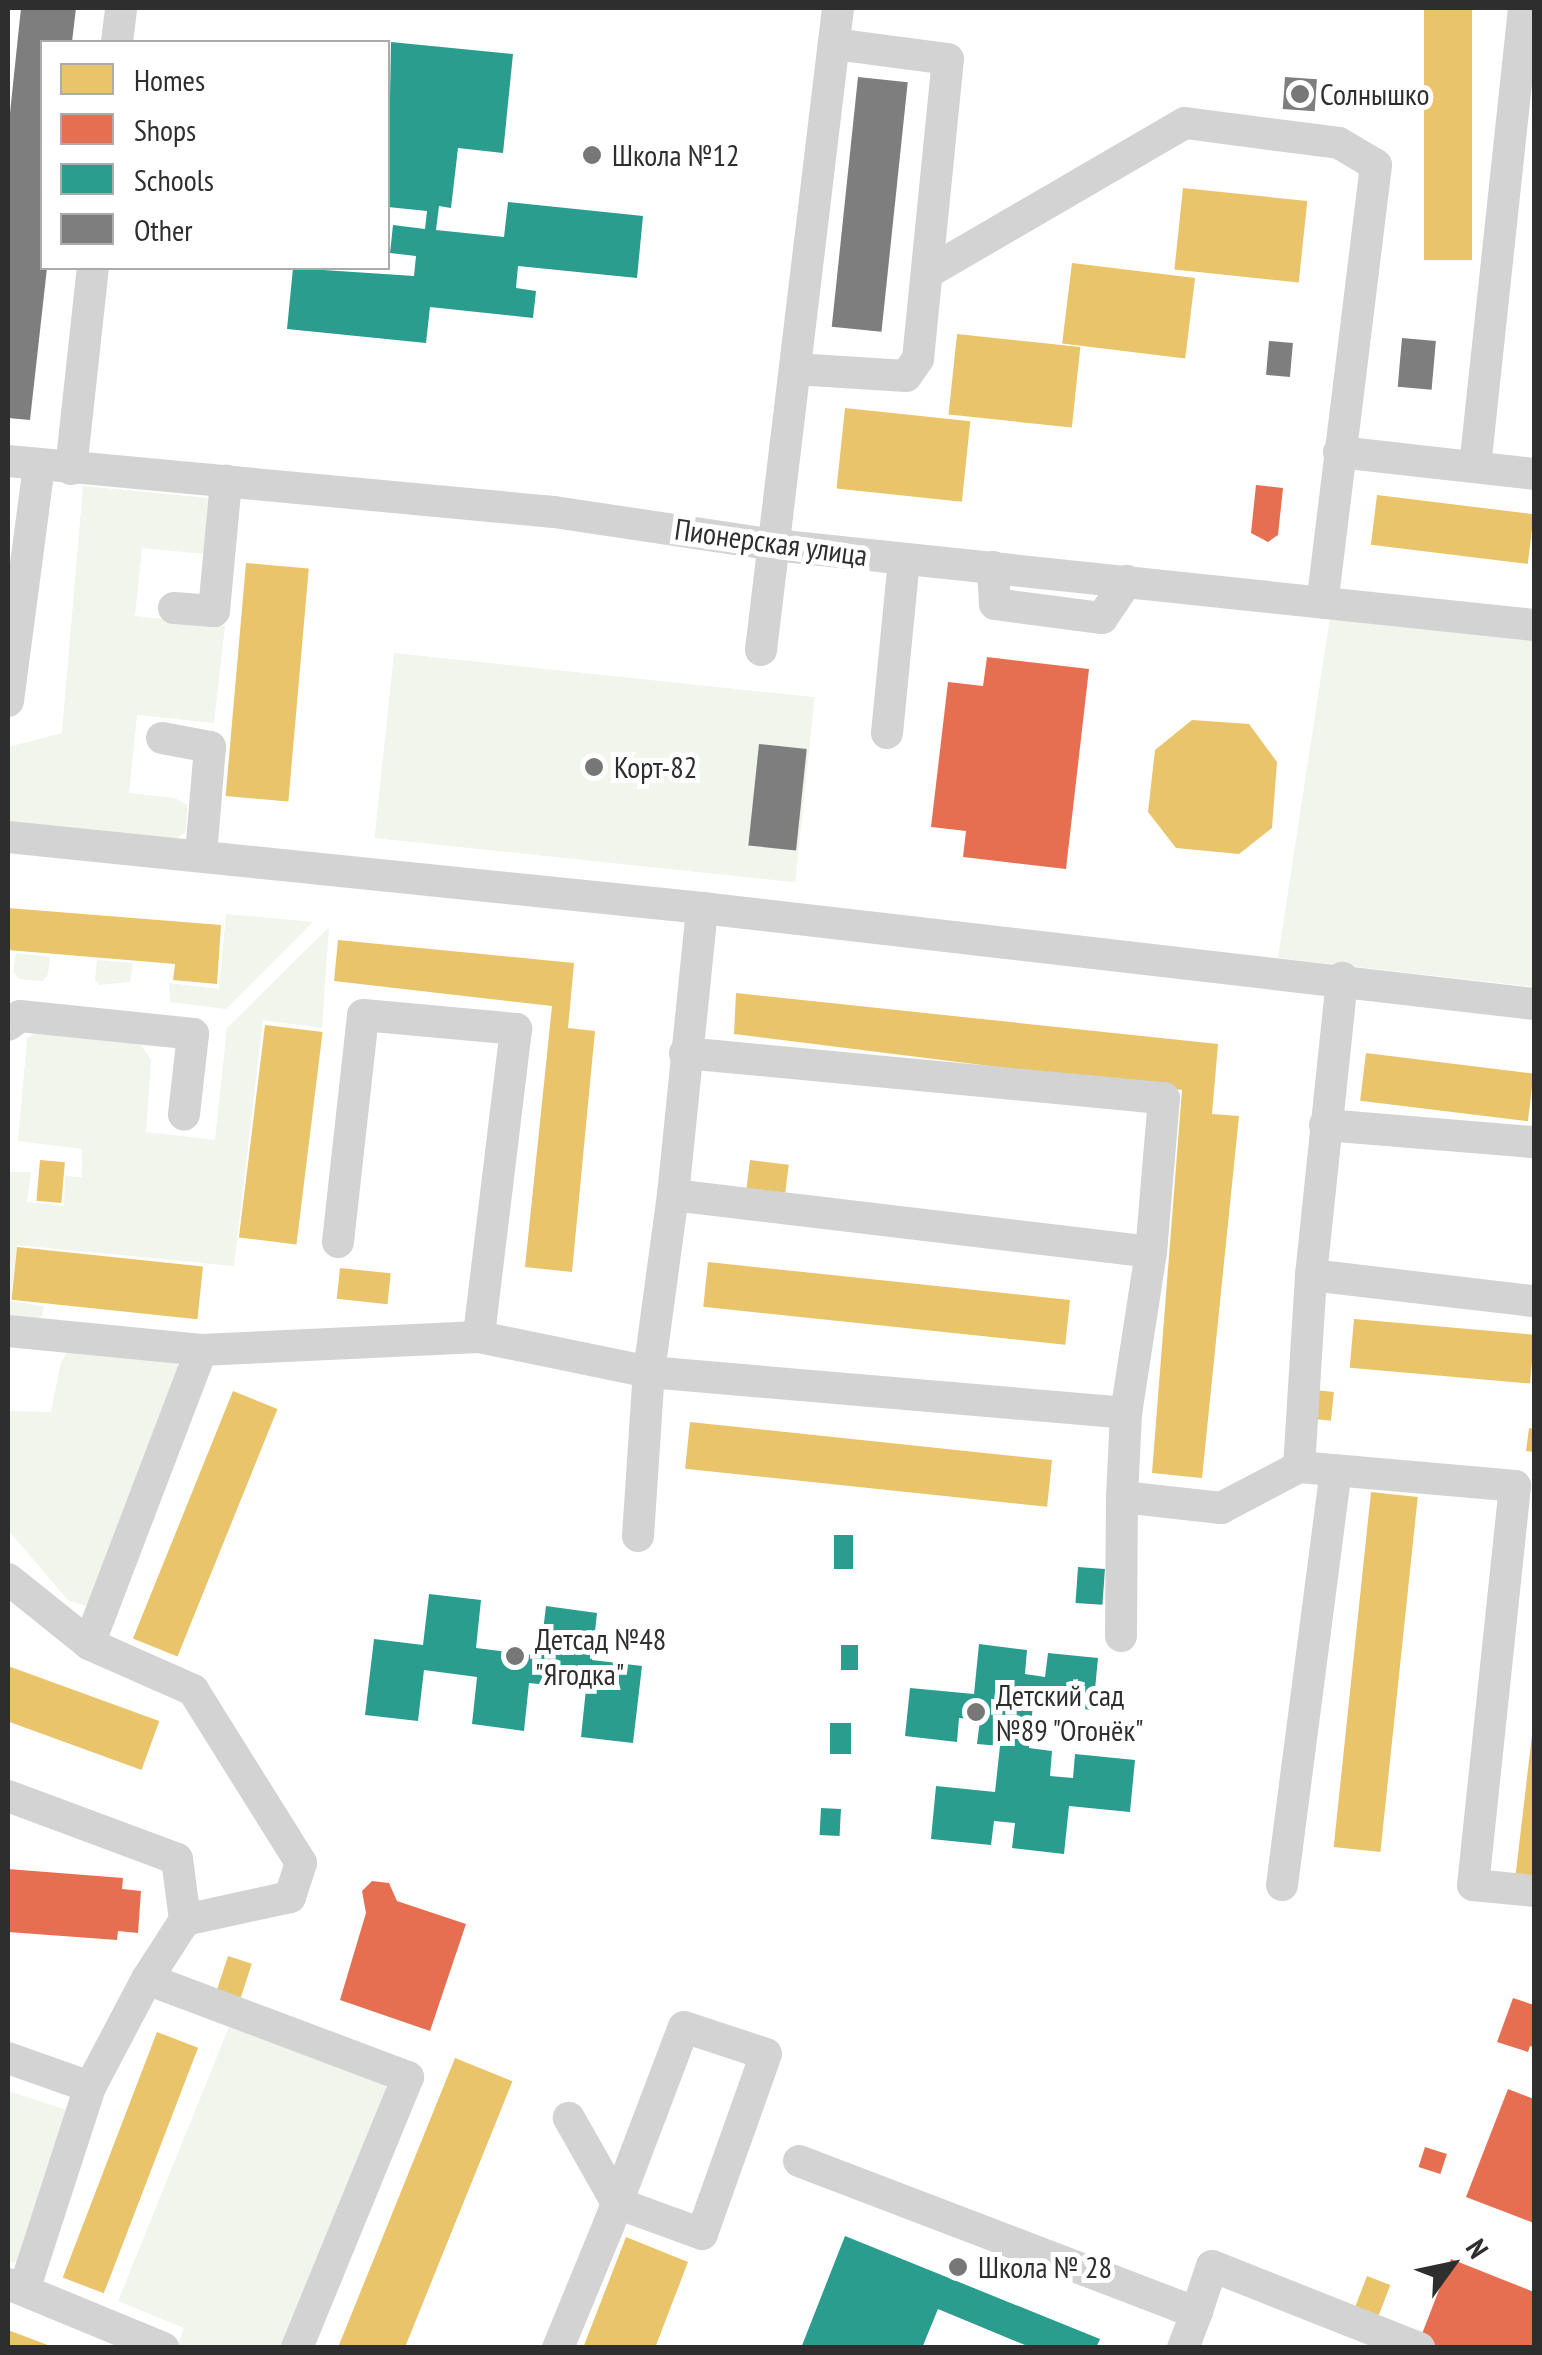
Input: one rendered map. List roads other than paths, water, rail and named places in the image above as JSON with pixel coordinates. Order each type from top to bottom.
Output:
[{"type":"street","points":[[117,40],[121,8]]},
{"type":"street","points":[[761,650],[838,8]]},
{"type":"street","points":[[1475,467],[1524,8]]},
{"type":"street","points":[[795,370],[906,376],[918,359],[948,60],[834,44]]},
{"type":"street","points":[[926,273],[1184,123],[1339,143],[1376,165],[1322,603]]},
{"type":"street","points":[[8,701],[39,465],[92,270]]},
{"type":"street","points":[[1339,452],[1534,474]]},
{"type":"street","name":"Пионерская улица","points":[[39,465],[554,512],[774,545],[1534,625]]},
{"type":"street","points":[[174,608],[214,612],[226,482]]},
{"type":"street","points":[[887,734],[904,559]]},
{"type":"street","points":[[8,596],[27,566]]},
{"type":"street","points":[[162,738],[210,747],[201,854]]},
{"type":"street","points":[[8,838],[201,854],[702,908],[1342,978],[1534,1004]]},
{"type":"street","points":[[638,1536],[649,1372],[673,1195],[702,908]]},
{"type":"street","points":[[1299,1467],[1311,1275],[1342,978]]},
{"type":"street","points":[[338,1242],[363,1014],[516,1029],[479,1338]]},
{"type":"street","points":[[8,1025],[20,1016],[193,1034],[184,1114]]},
{"type":"street","points":[[685,1053],[1164,1098],[1151,1252],[1126,1413],[1122,1636]]},
{"type":"street","points":[[1325,1125],[1534,1142]]},
{"type":"street","points":[[673,1195],[1151,1252]]},
{"type":"street","points":[[1311,1275],[1534,1302]]},
{"type":"street","points":[[8,1331],[200,1350],[479,1338],[649,1372],[1126,1413]]},
{"type":"street","points":[[89,1644],[200,1350]]},
{"type":"street","points":[[1122,1497],[1221,1508],[1299,1467],[1515,1486],[1474,1886],[1534,1891]]},
{"type":"street","points":[[1282,1885],[1336,1470]]},
{"type":"street","points":[[8,1579],[89,1644],[193,1690],[301,1863],[290,1897],[185,1920]]},
{"type":"street","points":[[8,1796],[177,1859],[185,1920],[147,1979],[90,2087],[16,2287],[163,2348]]},
{"type":"street","points":[[147,1979],[408,2077],[297,2348]]},
{"type":"street","points":[[558,2348],[617,2203],[684,2027],[766,2054],[702,2234],[617,2203],[569,2118]]},
{"type":"street","points":[[8,2058],[90,2087]]},
{"type":"street","points":[[799,2161],[1197,2310]]},
{"type":"street","points":[[1183,2348],[1212,2266],[1419,2348]]},
{"type":"place","name":"Солнышко","points":[[1300,94]]},
{"type":"place","name":"Школа №12","points":[[592,155]]},
{"type":"place","name":"Корт-82","points":[[594,767]]},
{"type":"place","name":"Детсад №48 \"Ягодка\"","points":[[515,1656]]},
{"type":"place","name":"Детский сад №89 \"Огонёк\"","points":[[976,1712]]},
{"type":"place","name":"Школа № 28","points":[[958,2267]]}]
